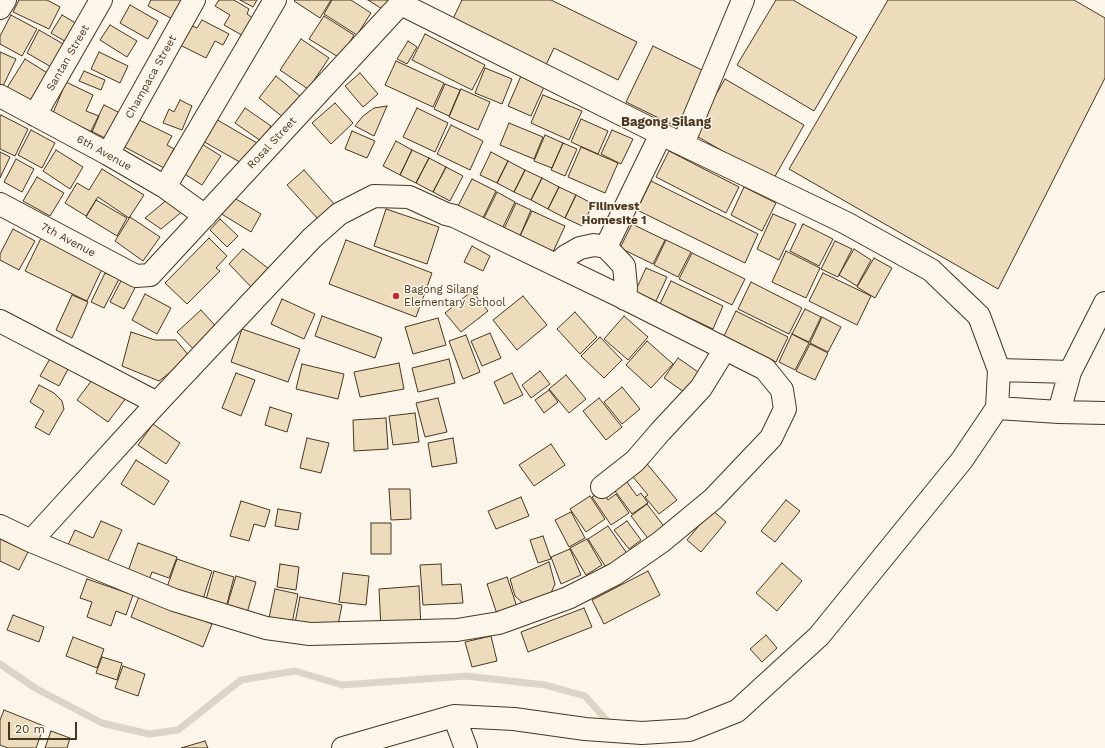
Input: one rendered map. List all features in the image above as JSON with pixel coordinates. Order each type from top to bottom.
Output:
[{"type":"street","points":[[0,8],[5,0]]},
{"type":"street","name":"Santan Street","points":[[35,115],[101,0]]},
{"type":"street","name":"Champaca Street","points":[[108,154],[194,0]]},
{"type":"street","points":[[165,187],[275,0]]},
{"type":"street","points":[[683,144],[743,0]]},
{"type":"street","points":[[343,748],[454,716],[514,718],[585,729],[642,733],[689,730],[737,711],[819,636],[962,460],[997,408],[999,370],[979,316],[931,270],[846,223],[660,134],[402,2]]},
{"type":"street","name":"Rosal Street","points":[[136,276],[150,275],[402,2]]},
{"type":"street","name":"6th Avenue","points":[[0,96],[108,154],[165,187],[205,216]]},
{"type":"street","points":[[606,247],[660,134]]},
{"type":"street","points":[[0,526],[31,541],[174,600],[266,628],[310,634],[457,630],[499,623],[568,598],[615,574],[661,542],[713,499],[771,438],[785,409],[782,390],[765,369],[454,216],[446,214],[409,197],[374,196],[339,214],[312,238],[157,403],[31,541]]},
{"type":"street","name":"7th Avenue","points":[[0,204],[136,276]]},
{"type":"street","points":[[556,265],[566,256],[580,248],[594,245],[606,247],[624,266],[626,287],[625,299]]},
{"type":"street","points":[[1059,412],[1070,372],[1105,303]]},
{"type":"street","points":[[0,321],[157,403]]},
{"type":"street","points":[[602,487],[635,461],[701,388],[725,349]]},
{"type":"street","points":[[999,370],[1070,372]]},
{"type":"street","points":[[997,408],[1105,413]]},
{"type":"street","points":[[454,716],[466,748]]},
{"type":"building","points":[[19,0],[47,0],[60,7],[49,29],[13,12]]},
{"type":"building","points":[[151,0],[192,0],[180,23],[148,6]]},
{"type":"building","points":[[219,0],[234,0],[249,9],[247,14],[256,20],[245,37],[224,25],[230,15],[215,6]]},
{"type":"building","points":[[240,0],[257,0],[253,7]]},
{"type":"building","points":[[331,0],[320,18],[294,1]]},
{"type":"building","points":[[332,0],[351,0],[371,13],[357,35],[324,14]]},
{"type":"building","points":[[368,0],[399,0],[390,14]]},
{"type":"building","points":[[462,0],[551,0],[637,42],[618,80],[554,48],[544,69],[451,23]]},
{"type":"building","points":[[776,0],[793,0],[857,37],[814,111],[737,65]]},
{"type":"building","points":[[888,0],[1074,0],[1105,18],[1105,78],[998,289],[789,169]]},
{"type":"building","points":[[130,5],[158,21],[148,39],[120,23]]},
{"type":"building","points":[[11,15],[37,29],[22,56],[0,44],[0,36]]},
{"type":"building","points":[[62,15],[79,25],[68,43],[51,33]]},
{"type":"building","points":[[324,16],[354,35],[340,58],[309,39]]},
{"type":"building","points":[[202,20],[229,34],[223,45],[215,41],[206,58],[180,45],[190,25],[197,28]]},
{"type":"building","points":[[110,25],[137,41],[127,57],[100,40]]},
{"type":"building","points":[[39,30],[65,45],[53,68],[27,53]]},
{"type":"building","points":[[425,34],[485,65],[472,90],[412,60]]},
{"type":"building","points":[[301,39],[329,58],[308,89],[280,70]]},
{"type":"building","points":[[408,41],[417,47],[407,64],[397,59]]},
{"type":"building","points":[[653,46],[708,73],[681,129],[626,102]]},
{"type":"building","points":[[0,52],[16,59],[2,88],[0,87]]},
{"type":"building","points":[[99,52],[128,66],[120,83],[91,69]]},
{"type":"building","points":[[25,59],[49,74],[30,106],[5,91]]},
{"type":"building","points":[[396,61],[444,83],[433,107],[385,85]]},
{"type":"building","points":[[485,68],[512,79],[502,104],[475,93]]},
{"type":"building","points":[[84,71],[105,80],[101,90],[79,81]]},
{"type":"building","points":[[360,73],[378,94],[363,107],[345,86]]},
{"type":"building","points":[[276,76],[301,97],[284,118],[259,98]]},
{"type":"building","points":[[521,76],[544,87],[531,116],[508,106]]},
{"type":"building","points":[[725,79],[804,125],[773,180],[693,134]]},
{"type":"building","points":[[66,82],[93,95],[86,111],[99,116],[92,132],[53,113]]},
{"type":"building","points":[[445,84],[460,90],[449,116],[434,109]]},
{"type":"building","points":[[461,89],[490,102],[478,130],[449,117]]},
{"type":"building","points":[[543,95],[582,111],[569,140],[531,123]]},
{"type":"building","points":[[180,100],[192,106],[182,130],[163,123],[169,109],[174,112]]},
{"type":"building","points":[[335,103],[353,123],[331,144],[312,123]]},
{"type":"building","points":[[104,105],[124,115],[111,141],[91,131]]},
{"type":"building","points":[[387,106],[374,136],[355,126],[363,116],[374,108]]},
{"type":"building","points":[[245,108],[271,126],[261,141],[235,123]]},
{"type":"building","points":[[417,108],[448,123],[435,152],[403,137]]},
{"type":"building","points":[[1,115],[28,129],[15,156],[0,149]]},
{"type":"building","points":[[133,117],[172,136],[167,145],[174,149],[164,168],[119,144]]},
{"type":"building","points":[[214,118],[257,143],[245,165],[201,140]]},
{"type":"building","points":[[581,119],[608,131],[598,154],[571,142]]},
{"type":"building","points":[[509,123],[543,137],[534,159],[500,145]]},
{"type":"building","points":[[451,125],[483,141],[470,170],[437,154]]},
{"type":"building","points":[[31,130],[55,143],[42,168],[18,155]]},
{"type":"building","points":[[612,130],[633,139],[621,164],[601,154]]},
{"type":"building","points":[[352,131],[375,141],[367,158],[345,149]]},
{"type":"building","points":[[545,135],[563,143],[552,168],[534,161]]},
{"type":"building","points":[[396,141],[412,150],[400,175],[383,166]]},
{"type":"building","points":[[563,143],[577,149],[565,176],[551,170]]},
{"type":"building","points":[[202,144],[221,156],[202,185],[183,173]]},
{"type":"building","points":[[581,147],[618,163],[605,193],[568,177]]},
{"type":"building","points":[[56,150],[83,167],[70,189],[43,171]]},
{"type":"building","points":[[412,150],[429,158],[416,183],[400,175]]},
{"type":"building","points":[[669,151],[739,187],[726,213],[656,177]]},
{"type":"building","points":[[0,152],[10,157],[0,178]]},
{"type":"building","points":[[491,152],[508,161],[497,183],[480,175]]},
{"type":"building","points":[[429,158],[446,167],[433,192],[416,183]]},
{"type":"building","points":[[16,159],[34,169],[22,192],[4,182]]},
{"type":"building","points":[[508,161],[525,170],[514,192],[497,183]]},
{"type":"building","points":[[446,167],[463,176],[450,201],[433,192]]},
{"type":"building","points":[[102,169],[144,195],[129,218],[98,197],[86,216],[65,203],[77,183],[89,190]]},
{"type":"building","points":[[304,170],[335,205],[318,219],[287,185]]},
{"type":"building","points":[[525,170],[542,178],[531,200],[514,192]]},
{"type":"building","points":[[37,177],[64,193],[50,216],[23,201]]},
{"type":"building","points":[[542,178],[559,187],[548,209],[531,200]]},
{"type":"building","points":[[472,179],[496,191],[482,220],[457,208]]},
{"type":"building","points":[[651,181],[758,234],[745,263],[637,210]]},
{"type":"building","points":[[559,187],[576,195],[565,218],[548,209]]},
{"type":"building","points":[[744,187],[776,203],[762,231],[731,215]]},
{"type":"building","points":[[497,192],[515,202],[502,229],[483,220]]},
{"type":"building","points":[[576,195],[593,204],[582,226],[565,218]]},
{"type":"building","points":[[231,196],[261,214],[251,232],[220,213]]},
{"type":"building","points":[[168,199],[184,210],[161,229],[145,218]]},
{"type":"building","points":[[96,200],[127,218],[117,236],[86,217]]},
{"type":"building","points":[[516,203],[531,210],[519,238],[503,231]]},
{"type":"building","points":[[386,209],[439,227],[427,264],[374,246]]},
{"type":"building","points":[[532,211],[565,226],[552,254],[519,238]]},
{"type":"building","points":[[773,214],[796,224],[779,260],[757,249]]},
{"type":"building","points":[[130,217],[160,237],[143,261],[115,241]]},
{"type":"building","points":[[220,219],[238,236],[227,247],[210,230]]},
{"type":"building","points":[[632,224],[665,240],[653,264],[620,248]]},
{"type":"building","points":[[803,224],[833,239],[819,266],[790,251]]},
{"type":"building","points":[[13,229],[35,241],[19,270],[0,260],[0,254]]},
{"type":"building","points":[[41,238],[102,269],[87,301],[25,271]]},
{"type":"building","points":[[209,238],[227,256],[216,268],[220,271],[187,304],[165,283]]},
{"type":"building","points":[[346,240],[432,273],[416,317],[329,284]]},
{"type":"building","points":[[666,240],[691,252],[678,277],[654,265]]},
{"type":"building","points":[[835,241],[852,249],[838,277],[821,269]]},
{"type":"building","points":[[472,246],[490,256],[483,271],[464,262]]},
{"type":"building","points":[[243,249],[273,272],[253,289],[229,264]]},
{"type":"building","points":[[854,249],[871,260],[857,286],[839,275]]},
{"type":"building","points":[[786,251],[820,268],[806,298],[772,282]]},
{"type":"building","points":[[692,253],[745,279],[732,305],[679,279]]},
{"type":"building","points":[[874,258],[892,268],[875,298],[857,287]]},
{"type":"building","points":[[646,268],[667,277],[656,301],[635,292]]},
{"type":"building","points":[[105,273],[119,279],[104,308],[91,302]]},
{"type":"building","points":[[823,273],[871,296],[857,325],[809,301]]},
{"type":"building","points":[[122,279],[136,286],[124,309],[110,302]]},
{"type":"building","points":[[671,281],[723,306],[713,329],[660,304]]},
{"type":"building","points":[[751,282],[802,308],[789,334],[738,309]]},
{"type":"building","points":[[472,291],[488,311],[461,332],[445,313]]},
{"type":"building","points":[[145,294],[171,308],[157,334],[132,320]]},
{"type":"building","points":[[72,295],[88,302],[72,338],[56,330]]},
{"type":"building","points":[[523,296],[547,325],[517,350],[493,320]]},
{"type":"building","points":[[282,299],[315,314],[304,339],[271,324]]},
{"type":"building","points":[[805,309],[821,317],[809,342],[792,334]]},
{"type":"building","points":[[201,310],[221,332],[198,354],[177,332]]},
{"type":"building","points":[[736,311],[788,337],[776,362],[724,336]]},
{"type":"building","points":[[575,312],[597,337],[580,354],[557,329]]},
{"type":"building","points":[[322,316],[382,338],[375,358],[315,336]]},
{"type":"building","points":[[624,316],[648,337],[628,360],[604,339]]},
{"type":"building","points":[[822,317],[841,327],[828,352],[810,343]]},
{"type":"building","points":[[438,318],[446,345],[413,354],[405,327]]},
{"type":"building","points":[[242,329],[300,349],[288,382],[231,362]]},
{"type":"building","points":[[131,332],[155,340],[176,340],[190,357],[159,381],[122,366]]},
{"type":"building","points":[[490,333],[501,358],[482,366],[471,341]]},
{"type":"building","points":[[792,334],[809,343],[795,370],[779,362]]},
{"type":"building","points":[[466,335],[480,372],[463,379],[449,341]]},
{"type":"building","points":[[600,337],[622,360],[604,378],[581,356]]},
{"type":"building","points":[[647,341],[673,364],[651,388],[626,365]]},
{"type":"building","points":[[810,344],[828,353],[815,380],[796,371]]},
{"type":"building","points":[[55,350],[73,360],[59,386],[40,376]]},
{"type":"building","points":[[678,358],[701,374],[687,394],[664,378]]},
{"type":"building","points":[[449,359],[455,383],[418,392],[412,368]]},
{"type":"building","points":[[399,363],[404,389],[360,397],[354,372]]},
{"type":"building","points":[[302,364],[344,374],[338,399],[296,389]]},
{"type":"building","points":[[540,371],[550,384],[531,398],[522,385]]},
{"type":"building","points":[[236,373],[255,380],[241,416],[222,408]]},
{"type":"building","points":[[512,373],[523,395],[504,404],[494,382]]},
{"type":"building","points":[[566,375],[586,399],[569,413],[549,389]]},
{"type":"building","points":[[95,376],[126,398],[108,422],[77,400]]},
{"type":"building","points":[[39,385],[54,393],[62,401],[64,409],[49,435],[35,427],[44,411],[30,402]]},
{"type":"building","points":[[622,387],[640,409],[622,424],[604,402]]},
{"type":"building","points":[[549,390],[558,402],[544,413],[535,400]]},
{"type":"building","points":[[438,398],[447,432],[425,437],[416,403]]},
{"type":"building","points":[[599,398],[622,427],[606,440],[583,411]]},
{"type":"building","points":[[270,407],[292,414],[287,432],[265,425]]},
{"type":"building","points":[[415,413],[419,442],[393,445],[389,416]]},
{"type":"building","points":[[386,418],[388,449],[354,451],[353,420]]},
{"type":"building","points":[[153,424],[180,443],[166,464],[138,445]]},
{"type":"building","points":[[307,438],[329,443],[321,473],[300,468]]},
{"type":"building","points":[[453,438],[457,463],[432,467],[428,443]]},
{"type":"building","points":[[551,444],[565,465],[534,486],[519,465]]},
{"type":"building","points":[[643,459],[677,500],[659,514],[645,497],[648,495],[628,471]]},
{"type":"building","points":[[136,460],[169,481],[154,505],[121,484]]},
{"type":"building","points":[[621,474],[637,496],[641,493],[648,503],[632,514],[609,483]]},
{"type":"building","points":[[389,489],[410,489],[411,519],[391,520]]},
{"type":"building","points":[[602,490],[608,500],[616,494],[629,513],[611,525],[592,497]]},
{"type":"building","points":[[590,496],[605,519],[586,532],[570,509]]},
{"type":"building","points":[[521,497],[529,516],[496,529],[488,511]]},
{"type":"building","points":[[786,500],[800,511],[775,542],[761,531]]},
{"type":"building","points":[[241,501],[270,510],[265,527],[254,524],[249,541],[230,536]]},
{"type":"building","points":[[647,504],[666,529],[650,541],[631,516]]},
{"type":"building","points":[[278,509],[301,513],[298,530],[275,526]]},
{"type":"building","points":[[712,510],[726,522],[701,552],[687,540]]},
{"type":"building","points":[[571,512],[585,538],[569,547],[555,520]]},
{"type":"building","points":[[101,521],[122,530],[106,565],[67,547],[75,530],[93,538]]},
{"type":"building","points":[[627,521],[641,540],[629,549],[614,530]]},
{"type":"building","points":[[371,523],[391,523],[391,554],[371,554]]},
{"type":"building","points":[[608,526],[630,558],[609,572],[588,539]]},
{"type":"building","points":[[543,536],[551,559],[538,563],[530,540]]},
{"type":"building","points":[[0,539],[28,552],[19,570],[0,561]]},
{"type":"building","points":[[587,539],[602,565],[586,575],[570,548]]},
{"type":"building","points":[[138,543],[177,557],[169,578],[152,572],[147,585],[126,577]]},
{"type":"building","points":[[570,549],[581,575],[561,584],[551,557]]},
{"type":"building","points":[[177,559],[212,571],[202,602],[166,590]]},
{"type":"building","points":[[549,562],[555,584],[551,593],[523,603],[515,596],[510,579]]},
{"type":"building","points":[[782,563],[802,581],[777,611],[756,593]]},
{"type":"building","points":[[280,564],[299,567],[296,590],[277,587]]},
{"type":"building","points":[[441,564],[442,585],[461,584],[463,603],[423,605],[420,565]]},
{"type":"building","points":[[214,571],[234,577],[226,608],[205,603]]},
{"type":"building","points":[[648,571],[660,595],[604,624],[592,600]]},
{"type":"building","points":[[343,573],[369,576],[366,605],[339,602]]},
{"type":"building","points":[[236,576],[256,582],[247,613],[227,606]]},
{"type":"building","points":[[507,577],[517,607],[497,614],[487,584]]},
{"type":"building","points":[[87,579],[133,595],[126,615],[116,611],[111,626],[87,617],[92,602],[80,598]]},
{"type":"building","points":[[419,586],[421,628],[381,629],[379,589]]},
{"type":"building","points":[[275,589],[298,594],[291,628],[268,623]]},
{"type":"building","points":[[140,594],[212,624],[203,647],[131,617]]},
{"type":"building","points":[[300,597],[342,605],[337,630],[295,623]]},
{"type":"building","points":[[584,608],[592,627],[528,652],[521,632]]},
{"type":"building","points":[[13,615],[44,627],[39,642],[7,630]]},
{"type":"building","points":[[766,635],[777,648],[762,662],[750,649]]},
{"type":"building","points":[[491,636],[497,661],[472,667],[465,642]]},
{"type":"building","points":[[73,637],[104,649],[97,668],[66,656]]},
{"type":"building","points":[[102,657],[122,663],[117,680],[96,673]]},
{"type":"building","points":[[123,666],[145,674],[138,696],[115,688]]},
{"type":"building","points":[[4,710],[44,726],[36,748],[8,748],[0,745],[0,720]]},
{"type":"building","points":[[51,731],[70,738],[67,748],[45,748]]},
{"type":"building","points":[[205,741],[208,748],[181,748]]},
{"type":"waterway","points":[[0,664],[35,688],[102,723],[149,734],[178,730],[241,680],[295,671],[342,685],[466,676],[545,685],[585,696],[611,725]]},
{"type":"place","name":"Bagong Silang Elementary School","points":[[396,296]]},
{"type":"district","name":"Bagong Silang","points":[[666,122]]},
{"type":"district","name":"Filinvest Homesite 1","points":[[614,213]]}]
